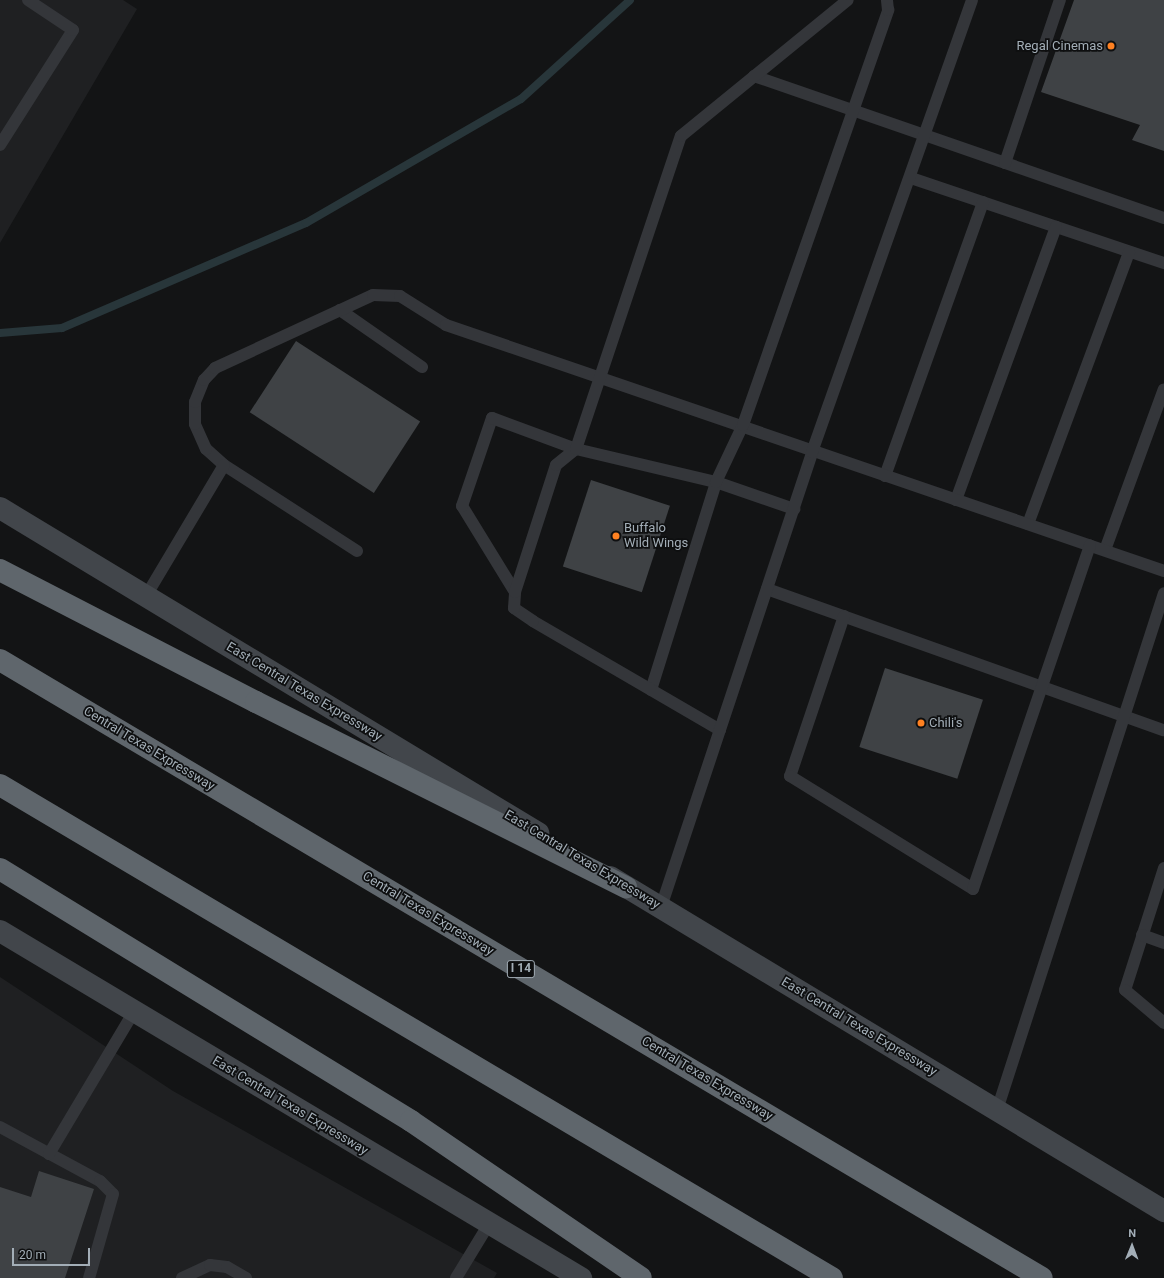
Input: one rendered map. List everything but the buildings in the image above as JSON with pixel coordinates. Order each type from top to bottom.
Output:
[{"type":"highway","points":[[0,570],[263,706],[626,886]]},
{"type":"highway","name":"Central Texas Expressway","points":[[0,660],[1042,1278]]},
{"type":"highway","points":[[0,785],[832,1278]]},
{"type":"highway","points":[[0,869],[411,1121],[641,1278]]},
{"type":"main road","name":"East Central Texas Expressway","points":[[0,508],[1164,1211]]},
{"type":"main road","name":"East Central Texas Expressway","points":[[0,931],[133,1013],[581,1278]]},
{"type":"lane","points":[[0,145],[73,30],[28,0]]},
{"type":"lane","points":[[720,730],[514,608],[515,592],[556,465],[576,448],[681,136],[848,0]]},
{"type":"lane","points":[[651,690],[716,482],[743,425],[888,10],[887,0]]},
{"type":"lane","points":[[661,908],[812,452],[926,136],[972,0]]},
{"type":"lane","points":[[1005,163],[1060,0]]},
{"type":"lane","points":[[754,76],[1164,218]]},
{"type":"lane","points":[[911,178],[1164,263]]},
{"type":"lane","points":[[885,476],[984,202]]},
{"type":"lane","points":[[956,500],[1056,227]]},
{"type":"lane","points":[[1028,524],[1129,252]]},
{"type":"lane","points":[[357,551],[224,465],[206,449],[195,424],[195,402],[204,380],[215,368],[373,295],[400,296],[446,324],[743,425],[812,452],[1164,571]]},
{"type":"lane","points":[[340,310],[422,367]]},
{"type":"lane","points":[[1105,550],[1164,389]]},
{"type":"lane","points":[[515,592],[462,506],[492,418],[576,448],[716,482],[794,509]]},
{"type":"lane","points":[[146,596],[224,465]]},
{"type":"lane","points":[[844,616],[790,776],[973,889],[1090,545]]},
{"type":"lane","points":[[767,589],[1164,730]]},
{"type":"lane","points":[[997,1110],[1164,593]]},
{"type":"lane","points":[[1164,868],[1125,990],[1164,1023]]},
{"type":"lane","points":[[1142,935],[1164,943]]},
{"type":"lane","points":[[49,1154],[133,1013]]},
{"type":"lane","points":[[0,1127],[100,1181],[113,1194],[88,1278]]},
{"type":"lane","points":[[456,1278],[489,1224]]},
{"type":"lane","points":[[182,1278],[210,1265],[227,1267],[246,1278]]},
{"type":"shaded area","points":[[0,0],[123,0],[137,9],[0,243]]},
{"type":"shaded area","points":[[0,977],[173,1091],[497,1273],[494,1278],[0,1278]]},
{"type":"waterway","points":[[0,333],[62,328],[306,223],[521,99],[630,0]]},
{"type":"place","name":"Regal Cinemas","points":[[1111,46]]},
{"type":"place","name":"Buffalo Wild Wings","points":[[616,536]]},
{"type":"place","name":"Chili's","points":[[921,723]]}]
